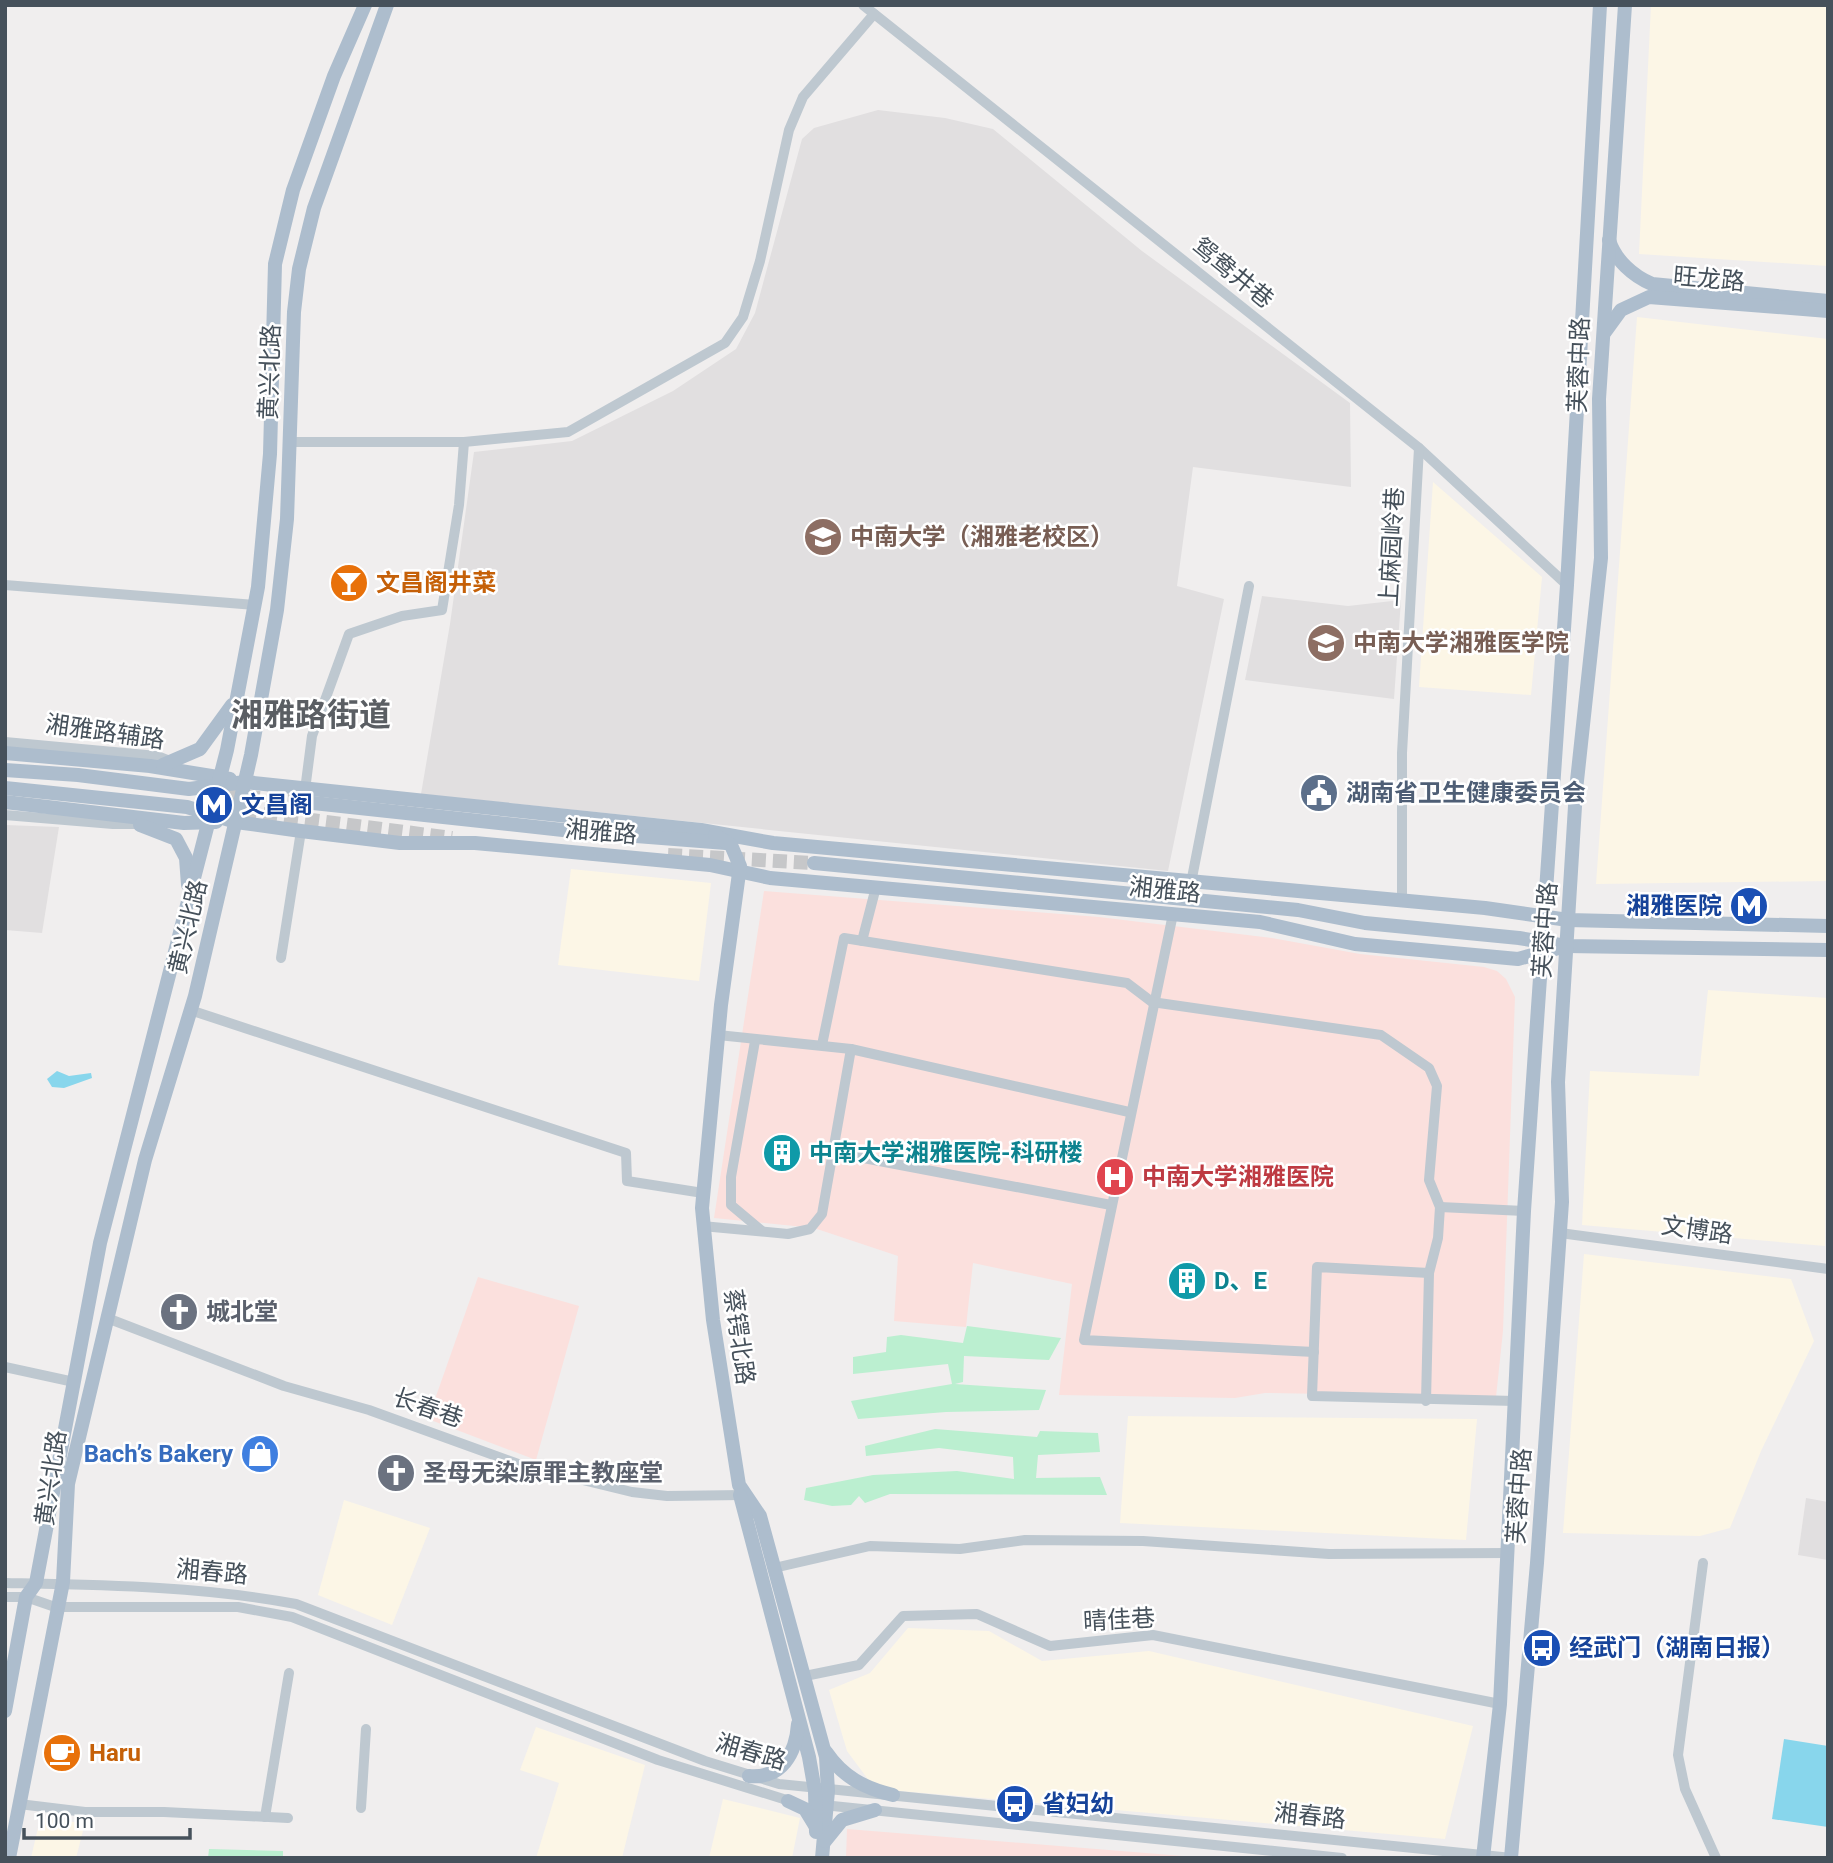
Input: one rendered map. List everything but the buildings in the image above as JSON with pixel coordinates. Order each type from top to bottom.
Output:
[{"type":"main road","name":"黄兴北路","points":[[5,1712],[26,1597],[36,1583],[100,1243],[211,818],[238,695],[262,566],[268,505],[275,264],[298,177],[334,75],[365,5]]},
{"type":"main road","name":"黄兴北路","points":[[9,1858],[55,1607],[63,1582],[68,1484],[145,1160],[190,1010],[236,822],[277,610],[287,519],[294,312],[299,269],[314,208],[387,5]]},
{"type":"main road","name":"芙蓉中路","points":[[1483,1856],[1500,1704],[1524,1212],[1567,585],[1600,5]]},
{"type":"main road","name":"芙蓉中路","points":[[1512,1858],[1537,1563],[1562,1202],[1558,1082],[1576,790],[1601,558],[1599,399],[1625,5]]},
{"type":"main road","name":"旺龙路","points":[[1609,240],[1616,256],[1628,269],[1652,284],[1828,301]]},
{"type":"main road","name":"旺龙路","points":[[1603,336],[1621,310],[1649,298],[1828,312]]},
{"type":"main road","points":[[5,753],[150,766],[173,763],[207,743],[238,695]]},
{"type":"main road","name":"湘雅路","points":[[150,766],[197,772],[220,781],[245,782],[305,796],[611,834],[727,843],[773,843]]},
{"type":"main road","points":[[5,770],[78,775],[189,789],[220,781]]},
{"type":"main road","name":"湘雅路","points":[[5,788],[122,798],[187,807],[211,818],[400,843],[475,843],[710,865],[770,878],[1282,925],[1355,944],[1518,959],[1541,947]]},
{"type":"main road","name":"湘雅路","points":[[305,796],[701,830],[773,843],[1402,901],[1568,920],[1828,926]]},
{"type":"main road","points":[[5,802],[184,823],[211,818]]},
{"type":"main road","points":[[95,812],[165,832],[181,845],[188,866],[186,914]]},
{"type":"main road","points":[[701,830],[727,843]]},
{"type":"main road","name":"蔡锷北路","points":[[727,843],[739,858],[739,872],[718,1035],[702,1226],[720,1369],[741,1495],[797,1709],[821,1788]]},
{"type":"main road","name":"湘雅路","points":[[814,863],[1272,907],[1365,923],[1541,947],[1828,950]]},
{"type":"main road","name":"蔡锷北路","points":[[741,1495],[760,1516],[824,1748],[820,1836],[822,1858]]},
{"type":"main road","points":[[749,1776],[771,1774],[786,1762],[796,1745],[797,1709]]},
{"type":"main road","points":[[824,1748],[847,1777],[867,1788],[893,1795]]},
{"type":"main road","points":[[788,1801],[805,1809],[820,1836],[842,1820],[874,1810]]},
{"type":"main road","name":"蔡锷北路","points":[[813,1858],[820,1836]]},
{"type":"street","name":"鸳鸯井巷","points":[[863,5],[1419,448],[1567,585]]},
{"type":"street","points":[[290,442],[464,442],[568,432],[725,343],[743,317],[760,261],[789,130],[803,97],[874,14]]},
{"type":"street","points":[[305,796],[312,736],[349,634],[402,616],[442,610],[459,505],[464,442]]},
{"type":"street","name":"上麻园岭巷","points":[[1402,901],[1402,753],[1419,448]]},
{"type":"street","points":[[5,585],[254,605]]},
{"type":"street","points":[[1191,883],[1248,586]]},
{"type":"street","name":"湘雅路辅路","points":[[5,742],[157,756],[197,772]]},
{"type":"street","points":[[5,815],[137,824],[184,823]]},
{"type":"street","points":[[281,958],[301,831]]},
{"type":"street","points":[[862,941],[876,887]]},
{"type":"street","points":[[1173,914],[1129,1112],[1084,1340],[1314,1352]]},
{"type":"street","points":[[822,1045],[844,938],[1126,983],[1152,1002],[1381,1035],[1429,1068],[1437,1086],[1429,1180],[1440,1207],[1438,1238],[1429,1273],[1426,1401]]},
{"type":"street","points":[[190,1010],[626,1153],[627,1181],[703,1193]]},
{"type":"street","points":[[718,1035],[850,1049],[1129,1112]]},
{"type":"street","points":[[755,1041],[732,1177],[731,1205],[764,1232]]},
{"type":"street","points":[[702,1226],[788,1234],[810,1229],[822,1213],[850,1049]]},
{"type":"street","points":[[832,1152],[1111,1205]]},
{"type":"street","points":[[1440,1207],[1524,1212]]},
{"type":"street","name":"文博路","points":[[1560,1233],[1828,1269]]},
{"type":"street","points":[[1429,1273],[1317,1267],[1312,1396],[1426,1401],[1515,1401]]},
{"type":"street","name":"长春巷","points":[[107,1318],[285,1386],[369,1410],[521,1465],[632,1492],[667,1496],[741,1495]]},
{"type":"street","points":[[5,1367],[74,1382]]},
{"type":"street","points":[[774,1569],[870,1546],[960,1549],[1024,1540],[1143,1541],[1329,1554],[1506,1553]]},
{"type":"street","points":[[1703,1563],[1688,1697],[1678,1755],[1685,1789],[1716,1858]]},
{"type":"street","name":"湘春路","points":[[5,1583],[63,1582],[240,1594],[296,1604],[749,1776],[821,1788],[1512,1858]]},
{"type":"street","name":"湘春路","points":[[5,1597],[26,1597],[55,1607],[238,1607],[292,1617],[658,1760],[788,1801],[1340,1858]]},
{"type":"street","name":"晴佳巷","points":[[805,1676],[859,1665],[903,1616],[977,1614],[1050,1646],[1153,1635],[1500,1704]]},
{"type":"street","points":[[265,1817],[289,1674]]},
{"type":"street","points":[[361,1808],[366,1729]]},
{"type":"street","points":[[19,1804],[85,1812],[164,1812],[288,1818]]},
{"type":"shaded area","points":[[1651,5],[1828,5],[1828,266],[1639,254]]},
{"type":"shaded area","name":"中南大学（湘雅老校区）","points":[[878,110],[945,118],[993,129],[1142,251],[1350,403],[1351,487],[1193,467],[1177,586],[1224,599],[1168,871],[421,794],[450,624],[474,452],[572,441],[673,391],[736,349],[755,313],[802,139],[814,128]]},
{"type":"shaded area","points":[[1637,317],[1828,339],[1828,881],[1596,884]]},
{"type":"shaded area","points":[[1433,482],[1542,577],[1531,695],[1419,687]]},
{"type":"shaded area","name":"中南大学湘雅医学院","points":[[1262,596],[1348,606],[1401,600],[1394,699],[1245,680]]},
{"type":"shaded area","points":[[5,825],[59,827],[42,933],[5,930]]},
{"type":"shaded area","points":[[571,869],[711,883],[699,981],[558,965]]},
{"type":"shaded area","name":"中南大学湘雅医院","points":[[764,891],[1099,917],[1272,938],[1360,954],[1484,967],[1497,971],[1506,979],[1515,997],[1503,1331],[1496,1397],[1265,1393],[1235,1398],[1059,1395],[1072,1284],[973,1263],[966,1327],[894,1321],[898,1256],[814,1228],[714,1218]]},
{"type":"shaded area","points":[[1708,990],[1828,998],[1825,1246],[1582,1225],[1590,1071],[1699,1076]]},
{"type":"shaded area","points":[[1584,1254],[1791,1279],[1814,1341],[1761,1451],[1730,1528],[1700,1536],[1563,1533]]},
{"type":"shaded area","points":[[478,1277],[579,1306],[536,1460],[428,1419]]},
{"type":"shaded area","points":[[1128,1416],[1477,1419],[1466,1540],[1120,1523]]},
{"type":"shaded area","points":[[1806,1498],[1828,1502],[1828,1560],[1798,1555]]},
{"type":"shaded area","points":[[344,1500],[430,1528],[392,1625],[318,1595]]},
{"type":"shaded area","points":[[908,1628],[989,1631],[1042,1661],[1149,1651],[1473,1726],[1445,1839],[889,1790],[870,1782],[847,1751],[829,1690],[870,1673]]},
{"type":"shaded area","points":[[536,1727],[645,1765],[622,1858],[536,1858],[559,1783],[520,1770]]},
{"type":"shaded area","points":[[723,1799],[800,1818],[792,1858],[709,1858]]},
{"type":"shaded area","points":[[40,1819],[85,1823],[76,1858],[31,1858]]},
{"type":"shaded area","points":[[847,1829],[1183,1856],[846,1858]]},
{"type":"green space","points":[[967,1326],[1061,1338],[1049,1360],[964,1356],[963,1382],[955,1384],[1046,1390],[1039,1410],[946,1412],[858,1419],[851,1401],[952,1384],[948,1364],[853,1374],[853,1357],[886,1352],[887,1337],[901,1335],[963,1343]]},
{"type":"green space","points":[[935,1429],[1037,1437],[1040,1431],[1098,1433],[1100,1452],[1038,1455],[1036,1478],[1100,1477],[1107,1495],[890,1494],[865,1503],[859,1496],[851,1505],[832,1506],[804,1500],[806,1488],[873,1475],[957,1471],[1014,1479],[1013,1457],[939,1448],[866,1456],[865,1446]]},
{"type":"green space","points":[[209,1849],[283,1851],[283,1858],[208,1858]]},
{"type":"water","points":[[57,1071],[69,1076],[91,1073],[92,1078],[64,1088],[52,1087],[47,1079]]},
{"type":"water","points":[[1784,1739],[1828,1746],[1828,1827],[1772,1819]]},
{"type":"tunnel","points":[[204,793],[304,802]]},
{"type":"tunnel","points":[[201,806],[452,838]]},
{"type":"tunnel","points":[[668,855],[814,863]]},
{"type":"place","name":"中南大学（湘雅老校区）","points":[[823,537]]},
{"type":"place","name":"文昌阁井菜","points":[[349,583]]},
{"type":"place","name":"中南大学湘雅医学院","points":[[1326,643]]},
{"type":"place","name":"湖南省卫生健康委员会","points":[[1319,793]]},
{"type":"place","name":"文昌阁","points":[[214,805]]},
{"type":"place","name":"湘雅医院","points":[[1749,906]]},
{"type":"place","name":"中南大学湘雅医院-科研楼","points":[[782,1153]]},
{"type":"place","name":"中南大学湘雅医院","points":[[1115,1177]]},
{"type":"place","name":"D、E","points":[[1187,1281]]},
{"type":"place","name":"城北堂","points":[[179,1312]]},
{"type":"place","name":"Bach’s Bakery","points":[[260,1454]]},
{"type":"place","name":"圣母无染原罪主教座堂","points":[[396,1473]]},
{"type":"place","name":"经武门（湖南日报）","points":[[1542,1648]]},
{"type":"place","name":"Haru","points":[[62,1753]]},
{"type":"place","name":"省妇幼","points":[[1015,1804]]},
{"type":"district","name":"湘雅路街道","points":[[311,715]]}]
